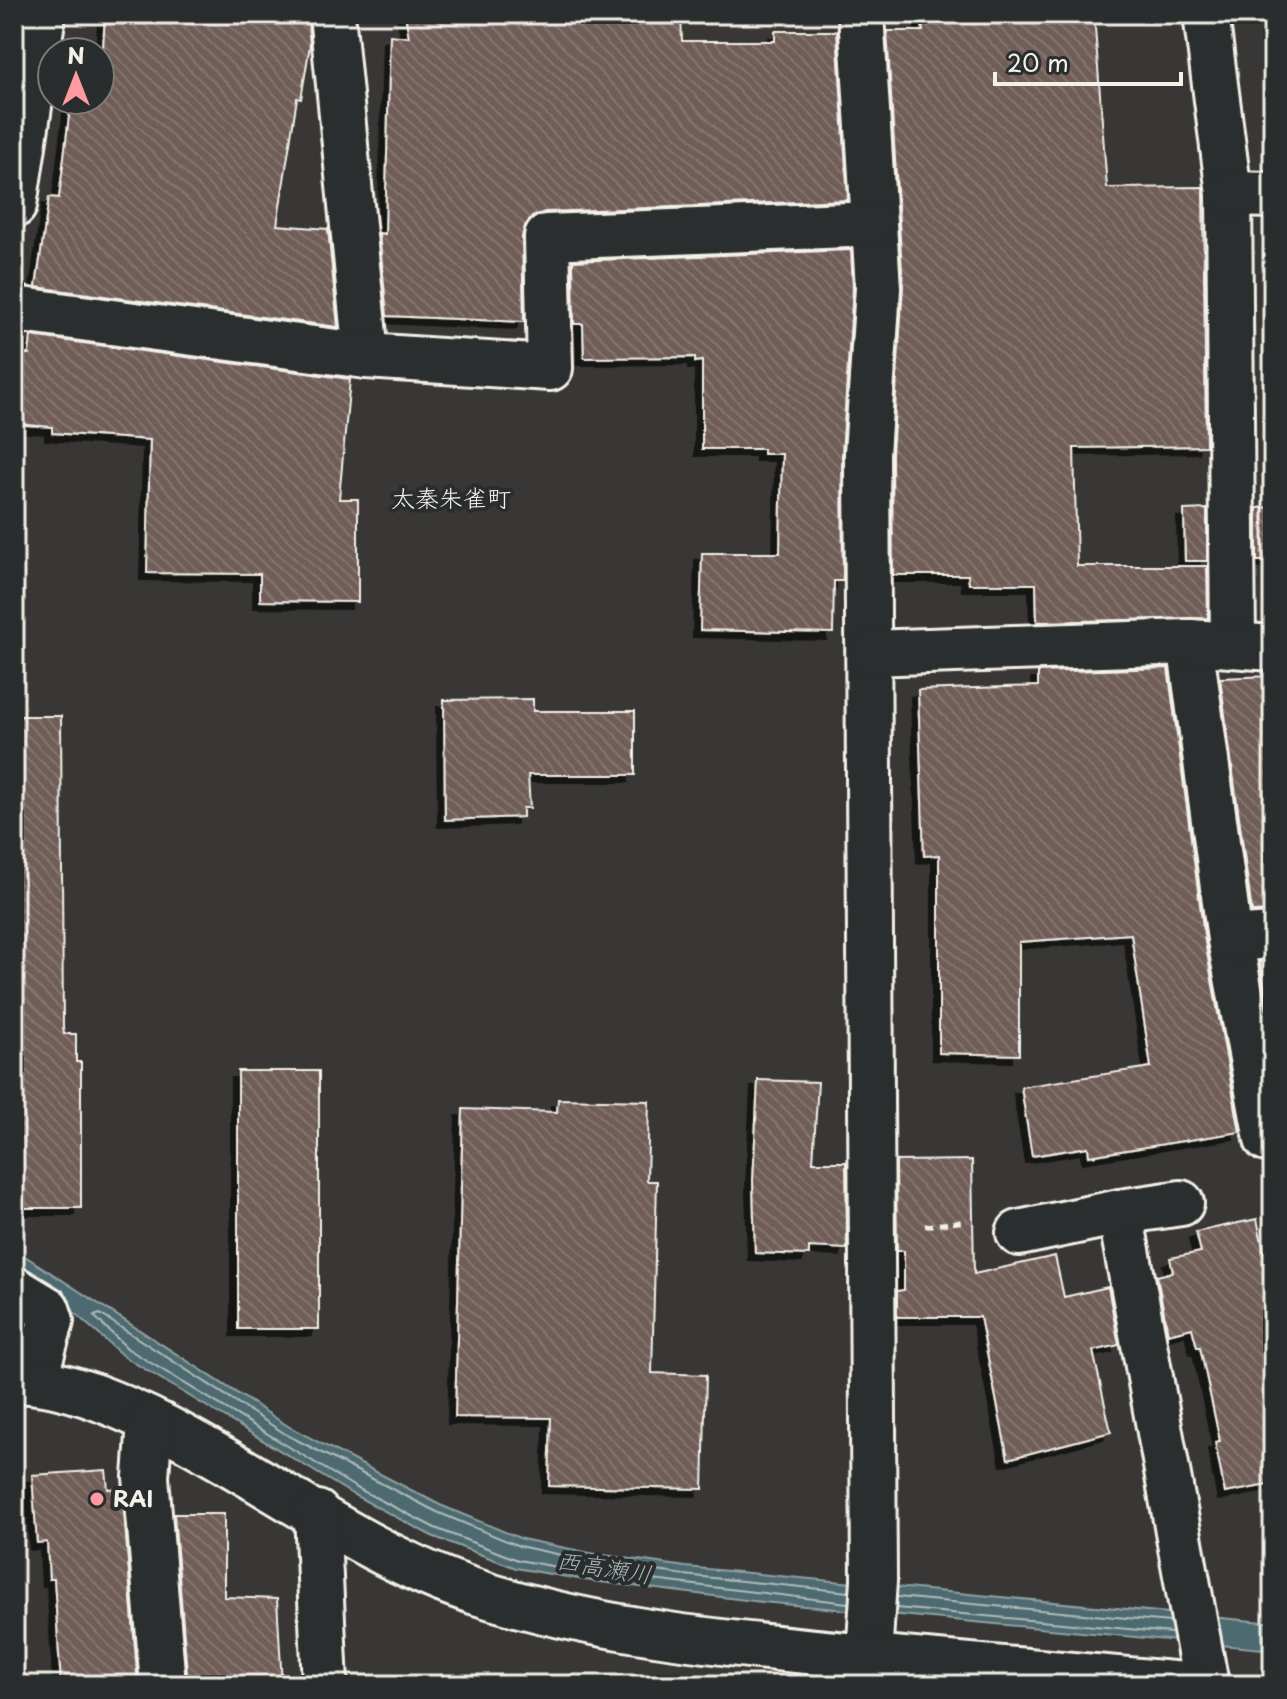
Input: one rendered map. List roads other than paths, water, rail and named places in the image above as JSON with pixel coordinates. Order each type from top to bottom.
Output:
[{"type":"street","points":[[14,205],[43,14]]},
{"type":"street","points":[[332,14],[366,356]]},
{"type":"street","points":[[861,14],[878,288],[867,454],[871,1619]]},
{"type":"street","points":[[870,653],[1190,642],[1253,647],[1229,194],[1206,14]]},
{"type":"street","points":[[1229,194],[1273,195]]},
{"type":"street","points":[[14,309],[366,356],[550,368],[547,237],[874,224]]},
{"type":"street","points":[[1190,642],[1230,939],[1267,1139],[1273,1139]]},
{"type":"street","points":[[1230,939],[1273,936]]},
{"type":"street","points":[[1019,1233],[1181,1203]]},
{"type":"street","points":[[14,1289],[47,1309],[51,1321],[24,1380],[102,1398],[150,1421],[409,1567],[476,1592],[565,1617],[796,1668],[871,1619],[1196,1673],[1190,1599],[1120,1212]]},
{"type":"street","points":[[150,1421],[146,1477],[163,1685]]},
{"type":"street","points":[[317,1513],[325,1685]]},
{"type":"water","name":"西高瀬川","points":[[14,1249],[291,1428],[440,1505],[522,1539],[686,1567],[1273,1623],[1273,1650],[762,1602],[584,1580],[516,1568],[432,1536],[352,1494],[123,1356],[67,1306],[14,1272]]},
{"type":"place","name":"RAI","points":[[97,1499]]},
{"type":"district","name":"太秦朱雀町","points":[[451,499]]}]
